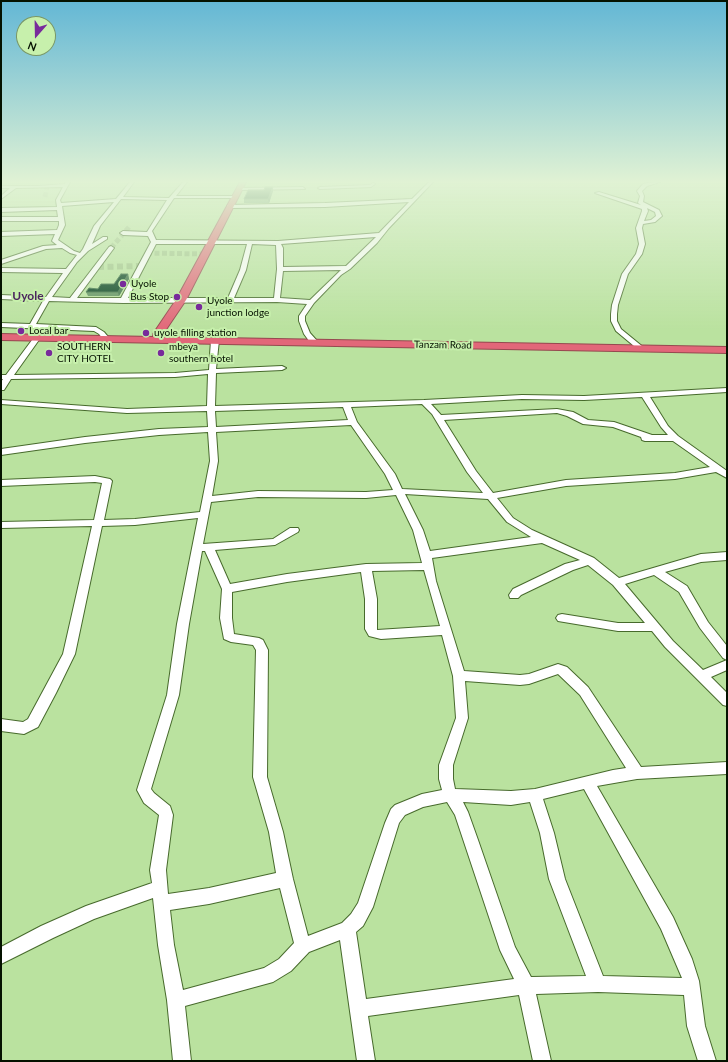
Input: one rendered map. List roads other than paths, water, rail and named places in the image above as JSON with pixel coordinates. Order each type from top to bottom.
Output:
[{"type":"highway","points":[[163,334],[217,232]]},
{"type":"highway","name":"Tanzam Road","points":[[1,337],[127,339],[163,334],[195,340],[727,350]]},
{"type":"street","points":[[1,234],[58,232],[55,241],[75,254],[111,248],[72,300]]},
{"type":"street","points":[[87,251],[96,232]]},
{"type":"street","points":[[315,343],[307,334],[302,321],[302,316],[312,302],[339,274],[348,268],[375,242],[383,232]]},
{"type":"street","points":[[639,232],[642,244],[639,254],[625,274],[615,305],[614,321],[618,330],[640,349]]},
{"type":"street","points":[[123,233],[149,234],[154,242]]},
{"type":"street","points":[[154,242],[278,242],[380,235]]},
{"type":"street","points":[[32,326],[39,312],[68,271],[87,251],[106,238]]},
{"type":"street","points":[[123,301],[154,242]]},
{"type":"street","points":[[230,300],[243,270],[250,242]]},
{"type":"street","points":[[277,300],[280,268],[280,248],[278,242]]},
{"type":"street","points":[[1,262],[45,247],[63,246]]},
{"type":"street","points":[[280,268],[348,268]]},
{"type":"street","points":[[1,270],[68,271]]},
{"type":"street","points":[[1,297],[123,301],[277,300],[312,302]]},
{"type":"street","points":[[1,325],[96,329],[102,333],[105,338]]},
{"type":"street","points":[[59,338],[62,327]]},
{"type":"street","points":[[1,388],[4,377],[37,337]]},
{"type":"street","points":[[182,1061],[176,1000],[166,945],[158,870],[166,815],[165,811],[149,798],[144,790],[173,695],[183,624],[203,547],[205,514],[214,461],[210,408],[215,340]]},
{"type":"street","points":[[4,377],[175,375],[212,371],[282,368]]},
{"type":"street","points":[[1,402],[127,411],[424,402],[522,397],[584,398],[727,390]]},
{"type":"street","points":[[644,394],[665,427],[675,438],[727,475]]},
{"type":"street","points":[[424,402],[432,408],[472,472],[510,520],[518,526],[590,561],[617,582],[680,657],[702,676],[727,702]]},
{"type":"street","points":[[346,404],[353,422],[390,474],[418,530],[455,657],[459,676],[462,718],[446,766],[446,779],[450,795],[463,819],[508,950],[526,986],[542,1061]]},
{"type":"street","points":[[439,418],[557,411],[570,414],[583,421],[612,425],[651,438]]},
{"type":"street","points":[[1,452],[98,438],[211,428],[353,422]]},
{"type":"street","points":[[632,439],[675,438]]},
{"type":"street","points":[[208,499],[258,494],[366,495],[398,492],[490,496],[566,483],[675,476],[717,469]]},
{"type":"street","points":[[1,483],[104,479],[107,481],[69,654],[33,723],[24,728],[1,725]]},
{"type":"street","points":[[1,525],[152,521],[205,514]]},
{"type":"street","points":[[203,547],[275,542],[294,530]]},
{"type":"street","points":[[227,589],[287,578],[427,561],[543,538]]},
{"type":"street","points":[[203,547],[227,589],[228,636],[231,638],[255,641],[259,644],[262,650],[260,777],[276,832],[285,880],[304,946]]},
{"type":"street","points":[[617,582],[700,558],[727,556]]},
{"type":"street","points":[[514,595],[517,592],[569,567],[590,561]]},
{"type":"street","points":[[366,568],[371,599],[371,629],[373,633],[381,635],[446,630]]},
{"type":"street","points":[[656,571],[683,589],[704,625],[727,656]]},
{"type":"street","points":[[562,618],[618,627],[654,627]]},
{"type":"street","points":[[702,676],[727,665]]},
{"type":"street","points":[[459,676],[520,680],[529,679],[558,669],[563,670],[584,691],[637,773]]},
{"type":"street","points":[[176,1000],[267,976],[285,965],[304,946],[347,929],[357,920],[365,907],[396,814],[400,810],[422,802],[450,795],[496,798],[535,795],[587,782],[637,773],[727,768]]},
{"type":"street","points":[[587,782],[667,923],[686,964],[692,987],[696,1026],[707,1061]]},
{"type":"street","points":[[535,795],[547,833],[557,878],[598,984]]},
{"type":"street","points":[[1,956],[47,932],[92,912],[160,895],[209,896],[285,880]]},
{"type":"street","points":[[347,929],[366,1061]]},
{"type":"street","points":[[359,1010],[526,986],[598,984],[692,987]]},
{"type":"tunnel","points":[[111,248],[125,232]]},
{"type":"tunnel","points":[[147,253],[205,254]]},
{"type":"tunnel","points":[[98,267],[140,266]]},
{"type":"place","name":"Uyole","points":[[123,284]]},
{"type":"place","name":"Bus Stop","points":[[177,297]]},
{"type":"place","name":"Uyole junction lodge","points":[[199,307]]},
{"type":"place","name":"Local bar","points":[[21,331]]},
{"type":"place","name":"uyole filling station","points":[[146,333]]},
{"type":"place","name":"SOUTHERN CITY HOTEL","points":[[49,353]]},
{"type":"place","name":"mbeya southern hotel","points":[[161,353]]},
{"type":"district","name":"Uyole","points":[[28,296]]}]
